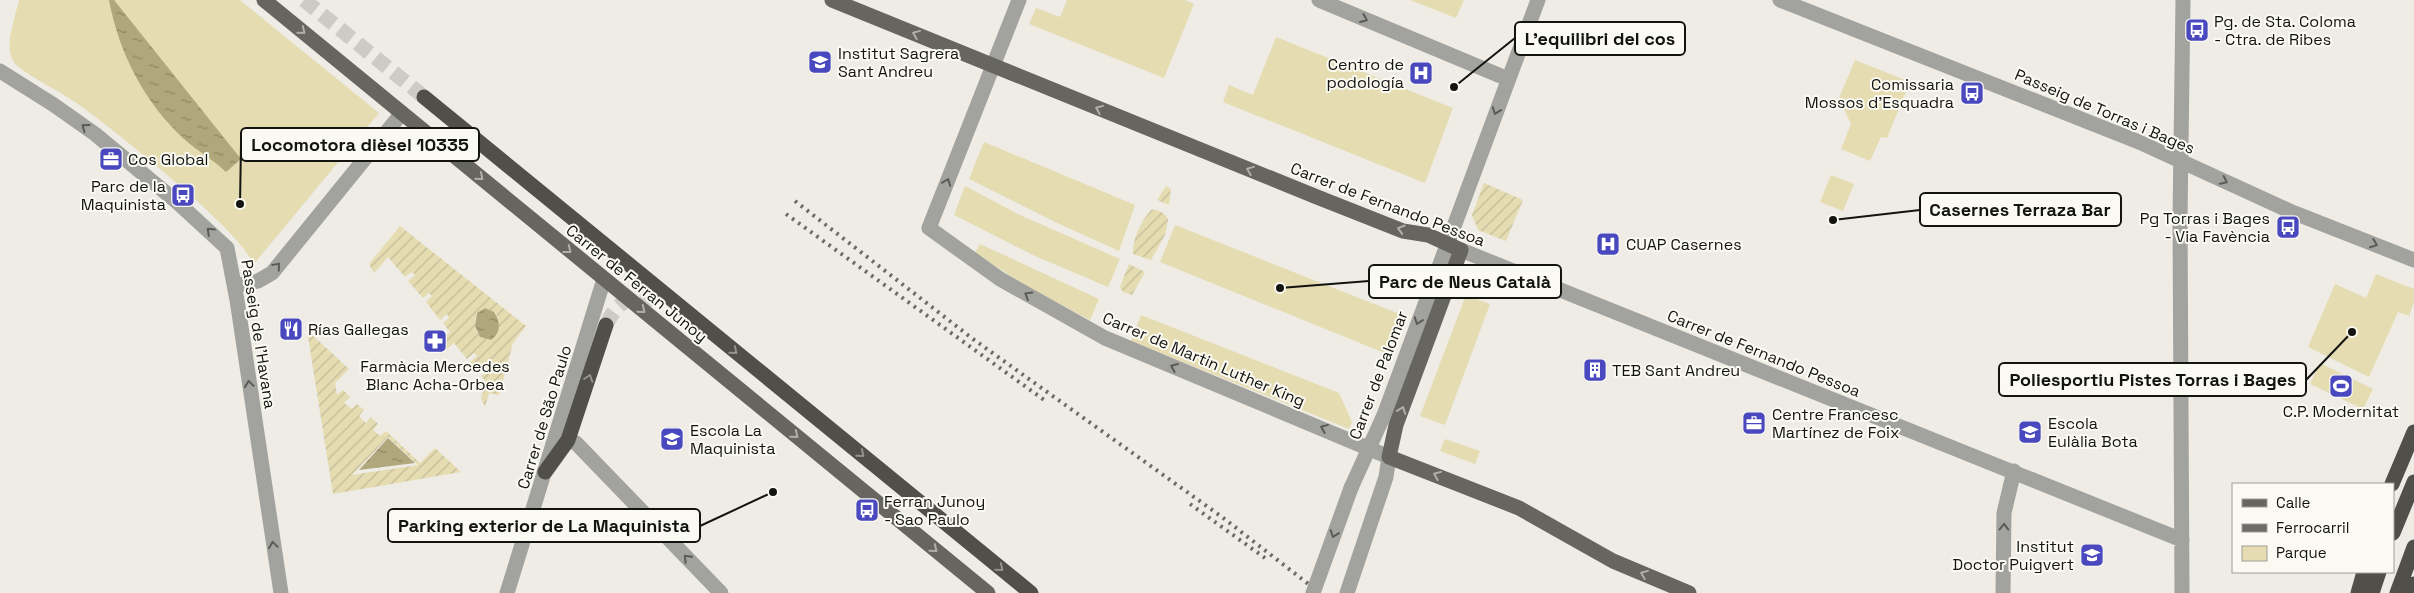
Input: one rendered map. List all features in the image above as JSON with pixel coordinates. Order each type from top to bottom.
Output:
[{"type":"highway","points":[[424,97],[682,310],[1031,593]]},
{"type":"highway","points":[[662,302],[682,310]]},
{"type":"highway","points":[[545,472],[562,438],[606,325]]},
{"type":"highway","points":[[2392,483],[2414,432]]},
{"type":"highway","points":[[2394,530],[2414,482]]},
{"type":"highway","points":[[2397,593],[2414,547]]},
{"type":"highway","points":[[2358,593],[2364,573]]},
{"type":"highway","points":[[2372,593],[2378,573]]},
{"type":"highway","points":[[2410,593],[2414,584]]},
{"type":"main road","name":"Carrer de Ferran Junoy","points":[[264,0],[988,593]]},
{"type":"main road","name":"Carrer de Fernando Pessoa","points":[[832,0],[1403,231],[1428,235],[1454,246]]},
{"type":"main road","name":"Carrer de Palomar","points":[[1389,456],[1396,425],[1454,246]]},
{"type":"main road","points":[[1389,456],[1519,508],[1614,561],[1689,593]]},
{"type":"street","points":[[993,65],[1019,0]]},
{"type":"street","points":[[1319,0],[1508,79]]},
{"type":"street","name":"Carrer de Palomar","points":[[1313,593],[1351,488],[1384,415],[1454,246],[1508,79],[1538,0]]},
{"type":"street","name":"Passeig de Torras i Bages","points":[[1780,0],[2000,86],[2180,160],[2292,212],[2414,260]]},
{"type":"street","points":[[2182,0],[2180,160],[2182,593]]},
{"type":"street","name":"Carrer de Martin Luther King","points":[[993,65],[929,228],[1000,279],[1105,338],[1389,456]]},
{"type":"street","name":"Passeig de l'Havana","points":[[0,71],[95,134],[211,231],[227,248],[280,593]]},
{"type":"street","points":[[234,286],[258,281],[272,273],[402,113]]},
{"type":"street","name":"Carrer de Fernando Pessoa","points":[[1454,246],[2182,540]]},
{"type":"street","name":"Carrer de São Paulo","points":[[562,438],[604,279]]},
{"type":"street","points":[[562,438],[576,443],[721,593]]},
{"type":"street","name":"Carrer de Palomar","points":[[1347,593],[1386,477],[1389,456]]},
{"type":"street","points":[[2003,593],[2004,513],[2014,471]]},
{"type":"street","name":"Carrer de São Paulo","points":[[507,593],[545,472]]},
{"type":"green space","points":[[19,0],[240,0],[379,113],[253,265],[245,250],[227,230],[175,181],[78,104],[16,65],[10,51],[10,42]]},
{"type":"green space","points":[[1067,0],[1185,0],[1194,4],[1164,78],[1029,24],[1036,8],[1060,17]]},
{"type":"green space","points":[[1410,0],[1464,0],[1456,18]]},
{"type":"green space","points":[[1276,37],[1453,108],[1425,183],[1223,102],[1229,85],[1253,95]]},
{"type":"green space","points":[[1855,60],[1910,82],[1887,138],[1881,137],[1870,161],[1841,149],[1851,124],[1839,98]]},
{"type":"green space","points":[[984,142],[1135,205],[1119,251],[1055,222],[969,179]]},
{"type":"green space","points":[[1831,175],[1854,184],[1843,211],[1820,202]]},
{"type":"green space","points":[[1484,183],[1523,200],[1506,241],[1478,230],[1472,215]]},
{"type":"green space","points":[[965,186],[1020,215],[1120,259],[1108,287],[1035,256],[954,215]]},
{"type":"green space","points":[[1166,186],[1171,189],[1169,205],[1157,200]]},
{"type":"green space","points":[[1151,210],[1161,212],[1168,220],[1165,235],[1151,260],[1133,254],[1138,230]]},
{"type":"green space","points":[[1175,225],[1402,315],[1387,354],[1160,262]]},
{"type":"green space","points":[[400,226],[526,326],[513,343],[499,395],[489,393],[485,407],[481,398],[486,382],[481,376],[488,370],[486,367],[478,373],[470,362],[477,356],[474,353],[467,359],[454,343],[441,354],[437,344],[450,332],[443,323],[449,318],[447,314],[440,320],[426,302],[432,296],[429,293],[423,298],[408,281],[415,275],[412,272],[405,277],[388,257],[374,273],[369,264]],"holes":[[[485,308],[496,314],[499,325],[496,334],[491,340],[480,337],[475,327],[476,315]]]},
{"type":"green space","points":[[980,244],[1099,299],[1090,320],[1026,286],[975,253]]},
{"type":"green space","points":[[1129,264],[1145,272],[1132,295],[1123,292],[1120,287]]},
{"type":"green space","points":[[2376,274],[2414,289],[2414,301],[2409,316],[2398,312],[2369,377],[2308,347],[2335,284],[2366,298]]},
{"type":"green space","points":[[1466,295],[1490,304],[1445,425],[1420,416]]},
{"type":"green space","points":[[1141,315],[1339,393],[1352,422],[1349,429],[1131,341]]},
{"type":"green space","points":[[307,330],[349,369],[335,383],[337,395],[343,390],[350,397],[344,403],[352,409],[357,404],[364,410],[359,416],[366,423],[371,417],[378,424],[373,430],[380,436],[386,431],[420,463],[435,448],[461,472],[333,494]],"holes":[[[388,437],[418,465],[352,475]]]},
{"type":"green space","name":"C.P. Modernitat","points":[[2320,363],[2373,389],[2363,409],[2310,384]]},
{"type":"green space","points":[[1445,439],[1480,451],[1475,464],[1440,451]]},
{"type":"water","points":[[109,0],[114,0],[241,159],[226,172],[184,139],[170,125],[145,93],[135,76],[119,39]]},
{"type":"water","points":[[485,308],[494,312],[499,323],[497,334],[491,340],[480,337],[475,326],[477,313]]},
{"type":"water","points":[[388,438],[415,463],[359,470]]},
{"type":"tunnel","points":[[304,0],[424,97]]},
{"type":"tunnel","points":[[606,325],[616,309],[622,303],[629,300],[644,298],[662,302]]},
{"type":"railway","points":[[795,201],[973,339],[1222,517],[1320,593]]},
{"type":"railway","points":[[786,214],[1047,402]]},
{"type":"railway","points":[[1190,504],[1265,558]]},
{"type":"place","name":"Pg. de Sta. Coloma - Ctra. de Ribes","points":[[2197,30]]},
{"type":"place","name":"Institut Sagrera Sant Andreu","points":[[820,62]]},
{"type":"place","name":"Centro de podología","points":[[1421,73]]},
{"type":"place","name":"L'equilibri del cos","points":[[1454,87]]},
{"type":"place","name":"Comissaria Mossos d'Esquadra","points":[[1972,93]]},
{"type":"place","name":"Cos Global","points":[[111,159]]},
{"type":"place","name":"Parc de la Maquinista","points":[[183,195]]},
{"type":"place","name":"Locomotora dièsel 10335","points":[[240,204]]},
{"type":"place","name":"Casernes Terraza Bar","points":[[1833,220]]},
{"type":"place","name":"Pg Torras i Bages - Via Favència","points":[[2288,227]]},
{"type":"place","name":"CUAP Casernes","points":[[1608,244]]},
{"type":"place","name":"Parc de Neus Català","points":[[1280,288]]},
{"type":"place","name":"Rías Gallegas","points":[[291,329]]},
{"type":"place","name":"Poliesportiu Pistes Torras i Bages","points":[[2352,332]]},
{"type":"place","name":"Farmàcia Mercedes Blanc Acha-Orbea","points":[[435,341]]},
{"type":"place","name":"TEB Sant Andreu","points":[[1595,370]]},
{"type":"place","name":"C.P. Modernitat","points":[[2341,386]]},
{"type":"place","name":"Centre Francesc Martínez de Foix","points":[[1754,423]]},
{"type":"place","name":"Escola Eulàlia Bota","points":[[2030,432]]},
{"type":"place","name":"Escola La Maquinista","points":[[672,439]]},
{"type":"place","name":"Parking exterior de La Maquinista","points":[[773,492]]},
{"type":"place","name":"Ferran Junoy - Sao Paulo","points":[[867,510]]},
{"type":"place","name":"Institut Doctor Puigvert","points":[[2092,555]]}]
